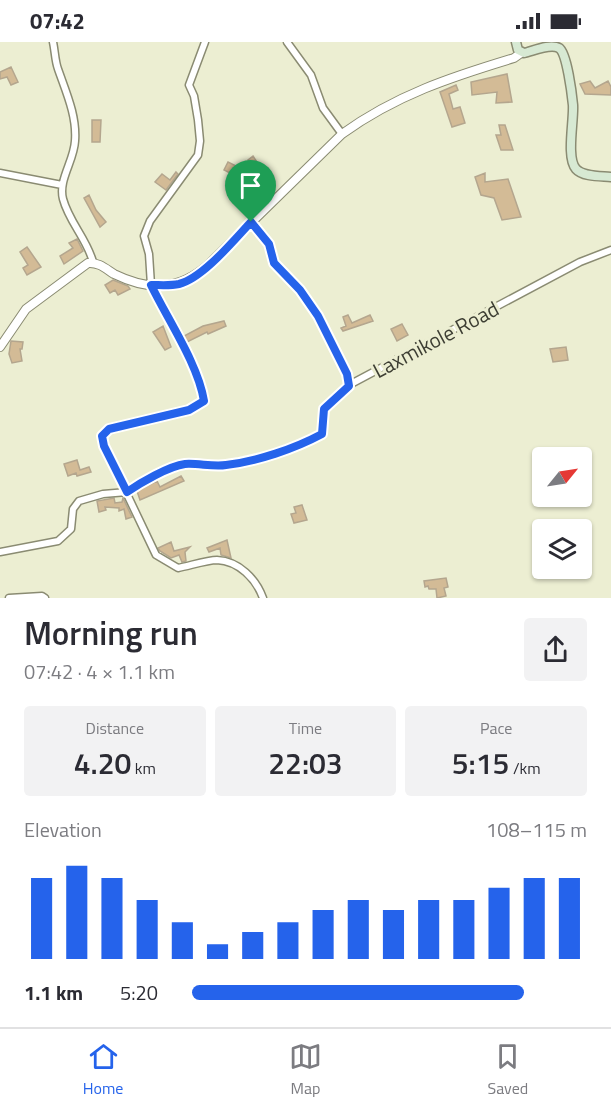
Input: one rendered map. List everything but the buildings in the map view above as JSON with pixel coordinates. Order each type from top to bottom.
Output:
[{"type":"main road","points":[[516,42],[521,53],[552,47],[561,49],[565,58],[573,106],[571,152],[574,165],[583,174],[611,177]]},
{"type":"street","points":[[53,42],[57,68],[68,91],[75,141],[70,167],[62,185],[63,198],[70,218],[93,262],[115,274],[151,285],[180,284],[208,265],[342,134],[394,100],[451,76],[514,58],[521,53]]},
{"type":"street","points":[[205,42],[189,85],[194,96],[198,120],[200,141],[198,155],[150,221],[144,236],[149,254],[151,285],[189,358],[202,389],[204,401],[189,410],[109,429],[102,436],[104,446],[156,555],[178,568],[216,560],[230,564],[250,574],[263,598]]},
{"type":"street","points":[[286,42],[311,75],[323,108],[342,134]]},
{"type":"street","points":[[0,173],[62,185]]},
{"type":"street","points":[[251,222],[269,244],[274,263],[300,290],[318,316],[347,374],[349,386]]},
{"type":"street","name":"Laxmikole Road","points":[[0,552],[58,541],[71,529],[73,509],[79,501],[103,494],[127,492],[141,482],[182,464],[226,465],[266,456],[307,442],[322,434],[324,409],[349,386],[580,262],[611,250]]},
{"type":"street","points":[[0,347],[26,309],[64,279],[93,262]]},
{"type":"street","points":[[9,598],[42,596],[45,598]]},
{"type":"route","points":[[251,222],[269,244],[274,263],[300,290],[318,316],[347,374],[349,386],[324,409],[322,434],[307,442],[266,456],[226,465],[182,464],[141,482],[127,492],[104,446],[102,436],[109,429],[189,410],[204,401],[202,389],[189,358],[151,285],[180,284],[188,280],[208,265],[251,222]]}]
